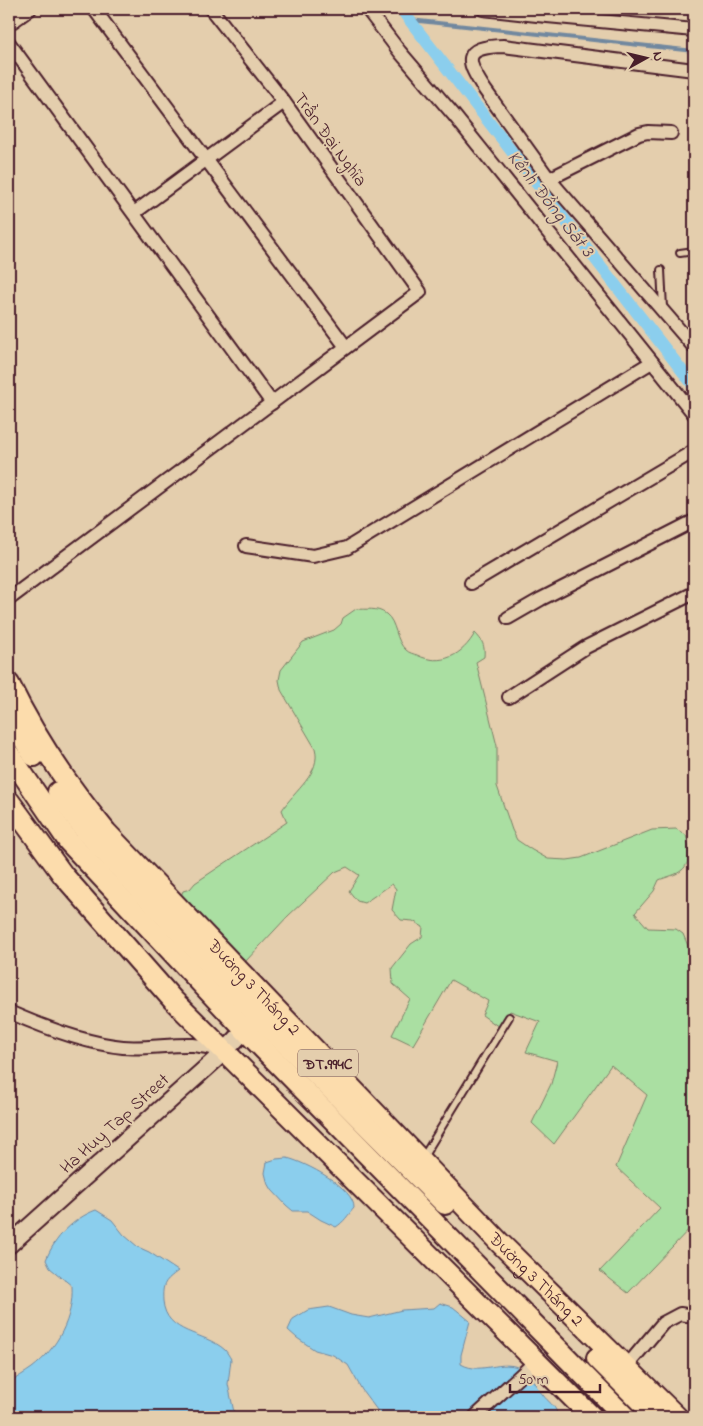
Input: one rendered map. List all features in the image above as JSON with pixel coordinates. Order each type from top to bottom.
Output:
[{"type":"main road","name":"Đường 3 Tháng 2","points":[[9,684],[34,734],[74,793],[258,1016],[656,1417]]},
{"type":"main road","name":"Đường 3 Tháng 2","points":[[9,716],[86,832],[258,1016],[574,1364],[625,1417]]},
{"type":"main road","name":"Đường 3 Tháng 2","points":[[9,754],[69,842],[258,1016],[422,1160],[501,1244],[677,1417]]},
{"type":"main road","points":[[9,801],[63,876],[174,1000],[226,1050],[585,1413]]},
{"type":"street","points":[[9,24],[30,9]]},
{"type":"street","points":[[9,599],[346,347],[94,9]]},
{"type":"street","name":"Trần Đại Nghĩa","points":[[211,9],[284,102],[420,292],[346,347]]},
{"type":"street","points":[[367,9],[694,414]]},
{"type":"street","points":[[483,9],[536,12],[694,30]]},
{"type":"street","points":[[9,43],[272,403]]},
{"type":"street","points":[[694,70],[503,46],[476,49],[472,54],[470,63],[476,76],[549,179],[663,308],[694,347]]},
{"type":"street","points":[[134,213],[284,102]]},
{"type":"street","points":[[549,179],[639,134],[648,132],[671,133]]},
{"type":"street","points":[[246,546],[314,556],[347,548],[652,362]]},
{"type":"street","points":[[471,583],[694,451]]},
{"type":"street","points":[[508,618],[541,599],[694,521]]},
{"type":"street","points":[[509,697],[586,647],[694,593]]},
{"type":"street","points":[[9,1012],[37,1025],[122,1047],[193,1045],[226,1050]]},
{"type":"street","name":"Ha Huy Tap Street","points":[[9,1245],[226,1050],[258,1016]]},
{"type":"street","points":[[626,1367],[663,1322],[680,1314],[694,1316]]},
{"type":"street","points":[[475,1417],[535,1362]]},
{"type":"street","points":[[558,1385],[574,1364]]},
{"type":"lane","points":[[680,253],[694,251]]},
{"type":"lane","points":[[661,270],[663,308]]},
{"type":"lane","points":[[422,1160],[509,1017]]},
{"type":"green space","points":[[356,609],[383,612],[390,617],[402,646],[409,652],[434,660],[450,657],[458,653],[475,633],[480,639],[484,647],[484,657],[476,662],[497,746],[497,786],[517,840],[548,859],[567,860],[581,858],[652,830],[676,829],[686,835],[689,853],[685,867],[677,873],[659,880],[654,891],[635,913],[648,928],[676,929],[683,934],[694,960],[694,1224],[628,1293],[600,1271],[660,1208],[616,1167],[647,1095],[611,1065],[554,1144],[532,1123],[551,1084],[557,1061],[526,1052],[540,1022],[510,1011],[499,1027],[482,1015],[488,1001],[451,980],[413,1045],[392,1035],[410,999],[393,984],[392,968],[411,944],[422,937],[423,927],[413,921],[401,920],[392,910],[396,889],[392,884],[364,903],[357,901],[349,891],[359,875],[347,867],[335,872],[288,916],[245,962],[180,898],[183,891],[190,889],[195,883],[287,822],[282,810],[311,774],[316,757],[315,748],[281,690],[279,680],[281,670],[303,642],[334,630],[341,624],[343,618]]},
{"type":"water","points":[[287,1158],[316,1170],[338,1184],[346,1192],[352,1200],[354,1208],[344,1221],[336,1227],[307,1211],[293,1211],[272,1190],[265,1173],[267,1162]]},
{"type":"water","points":[[96,1210],[112,1220],[124,1235],[138,1247],[178,1271],[167,1280],[164,1286],[163,1301],[166,1312],[178,1326],[216,1344],[225,1350],[231,1359],[228,1384],[235,1417],[9,1417],[9,1383],[32,1368],[49,1352],[67,1321],[70,1309],[72,1286],[50,1268],[46,1260],[54,1244],[66,1230],[80,1218]]},
{"type":"water","points":[[440,1303],[453,1307],[470,1321],[461,1355],[461,1364],[478,1368],[511,1365],[519,1368],[529,1375],[541,1393],[555,1408],[557,1413],[554,1417],[384,1417],[362,1390],[348,1365],[333,1355],[315,1350],[288,1330],[293,1319],[308,1310],[329,1307],[351,1315],[369,1318],[402,1310],[434,1308]]},
{"type":"waterway","name":"Kênh Đồng Sát 3","points":[[401,9],[694,386]]},
{"type":"waterway","points":[[410,20],[694,51]]}]
